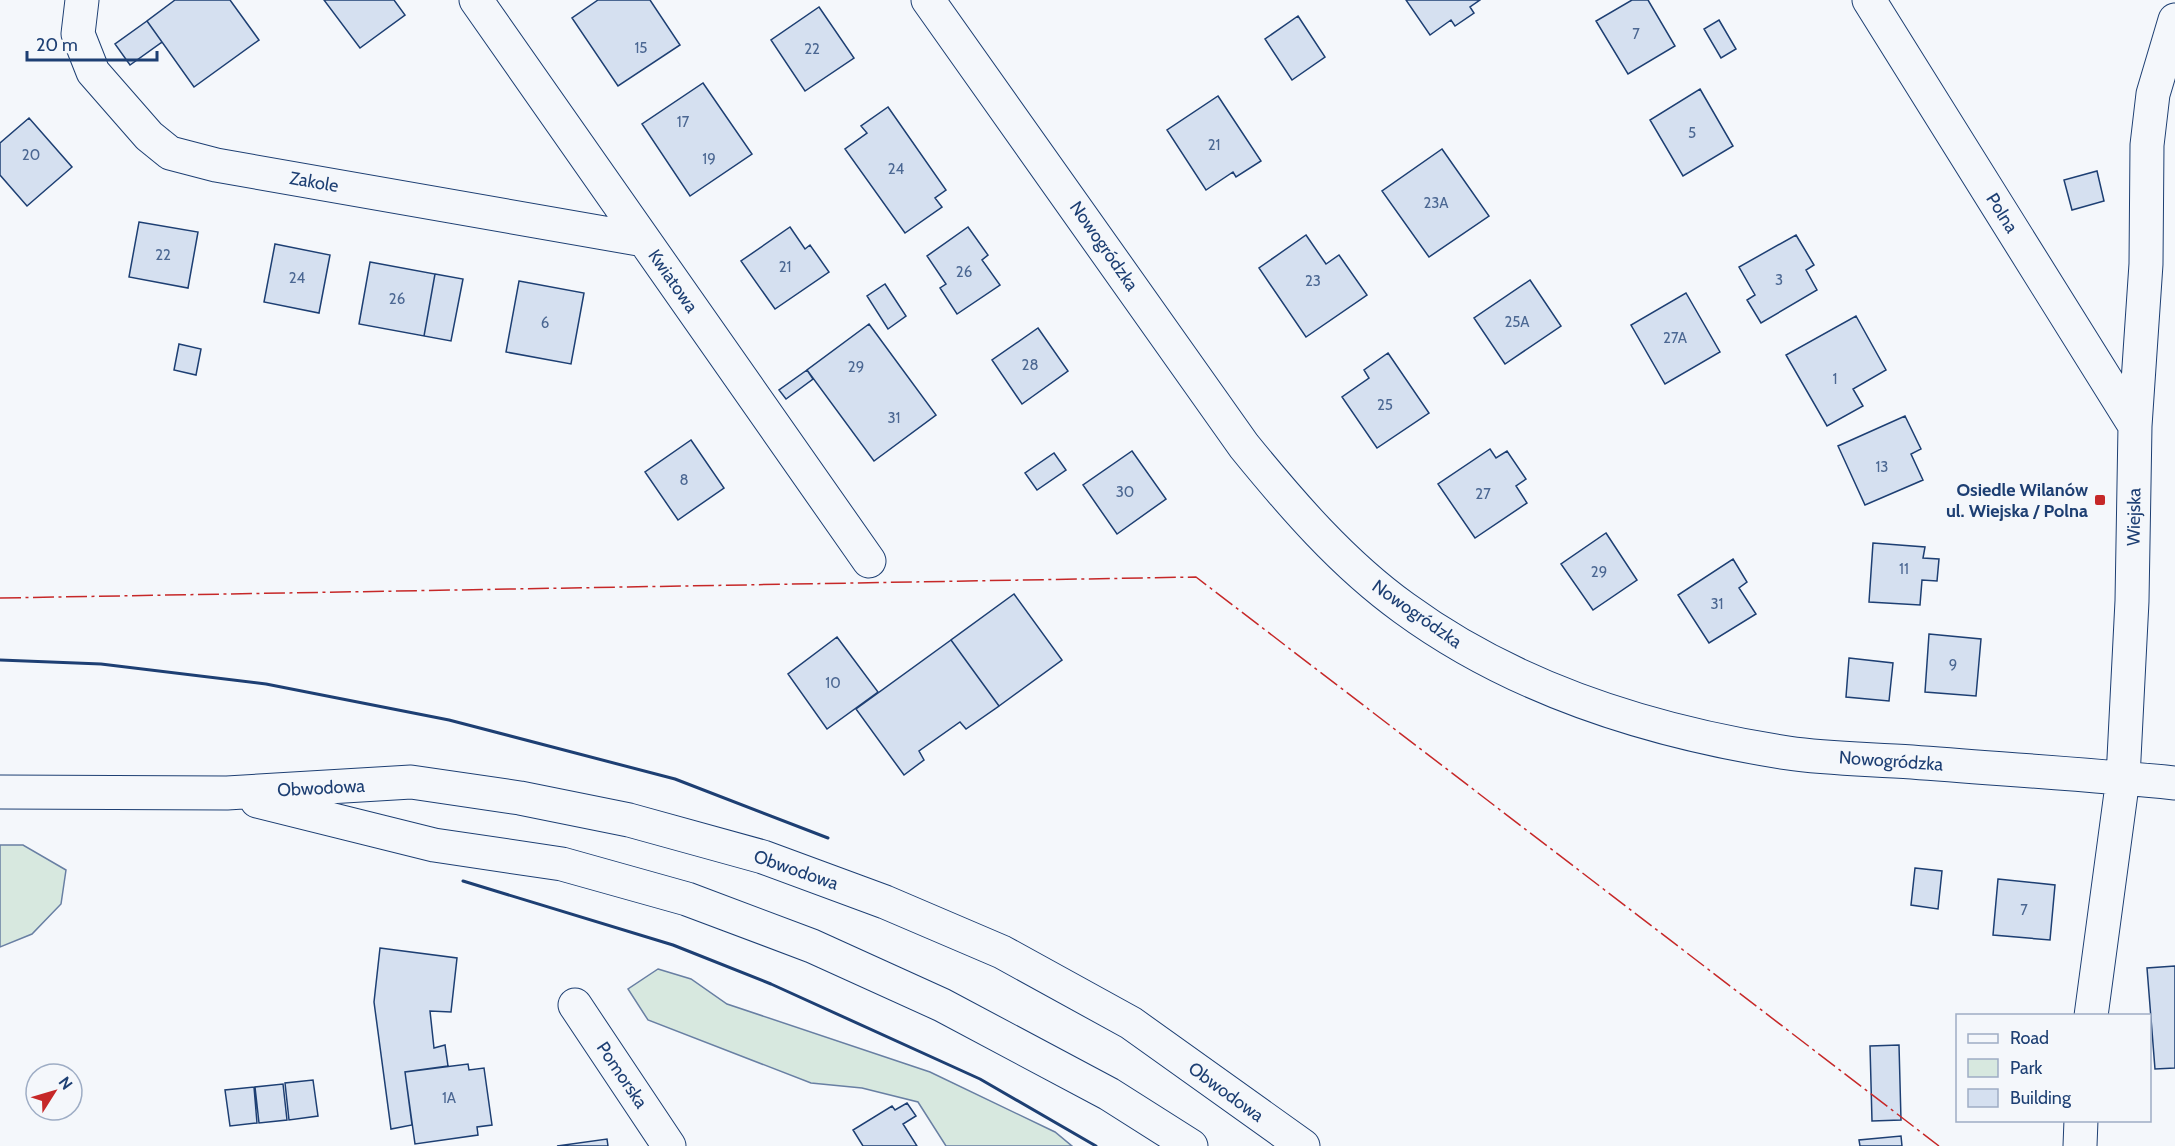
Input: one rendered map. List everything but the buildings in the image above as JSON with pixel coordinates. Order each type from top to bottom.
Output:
[{"type":"street","name":"Zakole","points":[[82,0],[78,34],[93,72],[149,136],[170,153],[216,165],[644,240]]},
{"type":"street","name":"Kwiatowa","points":[[476,0],[869,561]]},
{"type":"street","name":"Nowogródzka","points":[[928,0],[1244,446],[1280,490],[1357,570],[1403,608],[1461,646],[1521,675],[1616,714],[1660,728],[1720,741],[1791,754],[2175,783]]},
{"type":"street","name":"Polna","points":[[1869,0],[2135,426]]},
{"type":"street","name":"Wiejska","points":[[2091,1014],[2123,778],[2132,601],[2135,426],[2146,264],[2147,145],[2153,94],[2175,20]]},
{"type":"street","name":"Obwodowa","points":[[0,792],[227,793],[411,782],[520,798],[629,820],[763,857],[885,902],[1002,952],[1131,1023],[1304,1146]]},
{"type":"street","name":"Obwodowa","points":[[227,793],[434,845],[562,864],[687,899],[812,946],[942,1005],[1109,1094],[1191,1146]]},
{"type":"street","name":"Pomorska","points":[[575,1005],[669,1146]]},
{"type":"street","points":[[2080,1146],[2081,1122]]},
{"type":"green space","points":[[0,845],[23,845],[66,870],[61,904],[32,934],[0,947]]},
{"type":"green space","points":[[658,969],[691,979],[727,1004],[930,1072],[1055,1132],[1072,1146],[946,1146],[918,1102],[862,1088],[811,1083],[648,1020],[628,989]]},
{"type":"wall","points":[[0,660],[101,664],[266,684],[449,720],[675,779],[828,838]]},
{"type":"wall","points":[[463,881],[673,945],[771,984],[980,1079],[1096,1146]]},
{"type":"power","points":[[0,598],[1196,577],[1939,1146]]},
{"type":"place","name":"Osiedle Wilanów ul. Wiejska / Polna","points":[[2100,500]]}]
